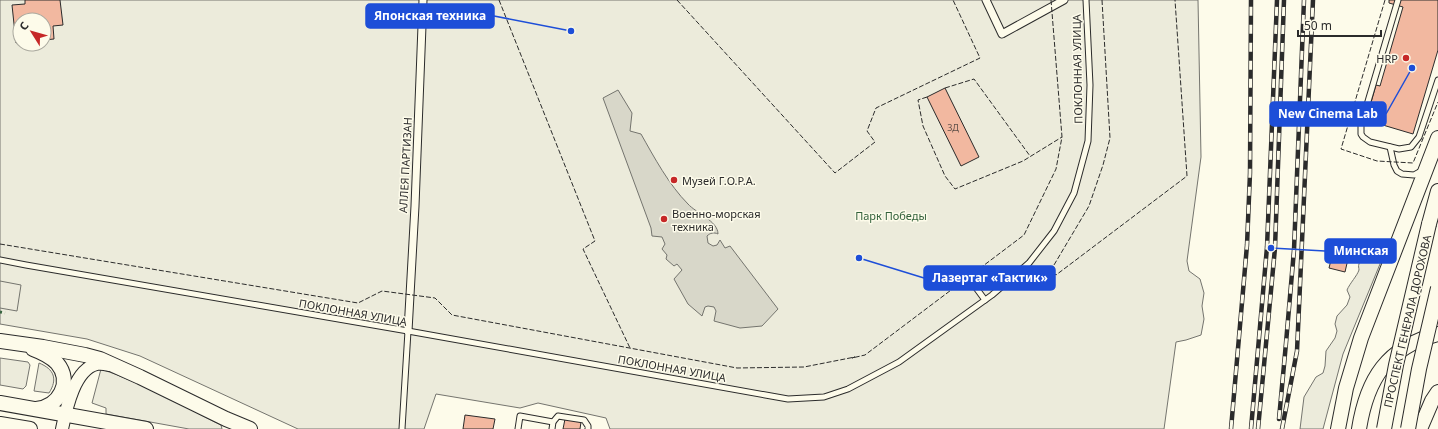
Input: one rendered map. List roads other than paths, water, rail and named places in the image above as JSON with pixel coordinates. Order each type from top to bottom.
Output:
[{"type":"main road","points":[[1338,429],[1346,388],[1361,338],[1438,138]]},
{"type":"main road","name":"ПРОСПЕКТ ГЕНЕРАЛА ДОРОХОВА","points":[[1384,429],[1396,365],[1438,191]]},
{"type":"main road","name":"ПРОСПЕКТ ГЕНЕРАЛА ДОРОХОВА","points":[[1408,429],[1419,370],[1438,288]]},
{"type":"main road","points":[[1359,429],[1370,387],[1384,366],[1404,348],[1415,342],[1438,334]]},
{"type":"main road","points":[[0,341],[43,347],[100,359],[250,429]]},
{"type":"main road","points":[[19,344],[56,362],[63,376],[63,386],[57,400],[50,406],[43,409],[34,410]]},
{"type":"main road","points":[[1420,429],[1432,400],[1438,392]]},
{"type":"main road","points":[[0,403],[146,429]]},
{"type":"main road","points":[[0,424],[24,428]]},
{"type":"street","name":"АЛЛЕЯ ПАРТИЗАН","points":[[408,331],[415,206],[423,0]]},
{"type":"street","points":[[986,0],[1002,34],[1064,0]]},
{"type":"street","points":[[62,429],[74,387],[86,370],[96,364],[111,365]]},
{"type":"lane","name":"ПОКЛОННАЯ УЛИЦА","points":[[0,260],[26,266],[408,331],[788,399],[824,397],[848,389],[899,362],[985,300],[1029,263],[1054,231],[1074,192],[1088,141],[1090,84],[1086,0]]},
{"type":"lane","points":[[1398,0],[1360,130],[1361,134],[1366,140],[1390,147],[1399,149],[1411,147],[1419,137],[1438,80]]},
{"type":"lane","points":[[1390,147],[1394,166],[1397,171],[1402,174],[1414,175],[1427,167]]},
{"type":"lane","points":[[968,277],[985,300]]},
{"type":"lane","points":[[402,429],[408,331]]},
{"type":"lane","points":[[518,429],[520,416],[553,422]]},
{"type":"lane","points":[[552,429],[553,422],[558,416],[584,420],[588,426],[588,429]]},
{"type":"railway","points":[[1231,429],[1247,245],[1250,173],[1251,0]]},
{"type":"railway","points":[[1251,429],[1267,247],[1277,0]]},
{"type":"railway","points":[[1258,429],[1275,248],[1284,0]]},
{"type":"railway","points":[[1279,419],[1294,250],[1304,0]]},
{"type":"railway","points":[[1282,429],[1297,351],[1313,0]]},
{"type":"place","name":"Японская техника","points":[[571,31]]},
{"type":"place","name":"HRP","points":[[1406,58]]},
{"type":"place","name":"New Cinema Lab","points":[[1412,68]]},
{"type":"place","name":"Музей Г.О.Р.А.","points":[[674,180]]},
{"type":"place","name":"Военно-морская техника","points":[[664,219]]},
{"type":"place","name":"Минская","points":[[1271,248]]},
{"type":"place","name":"Лазертаг «Тактик»","points":[[859,258]]},
{"type":"park label","name":"Парк Победы","points":[[891,215]]}]
